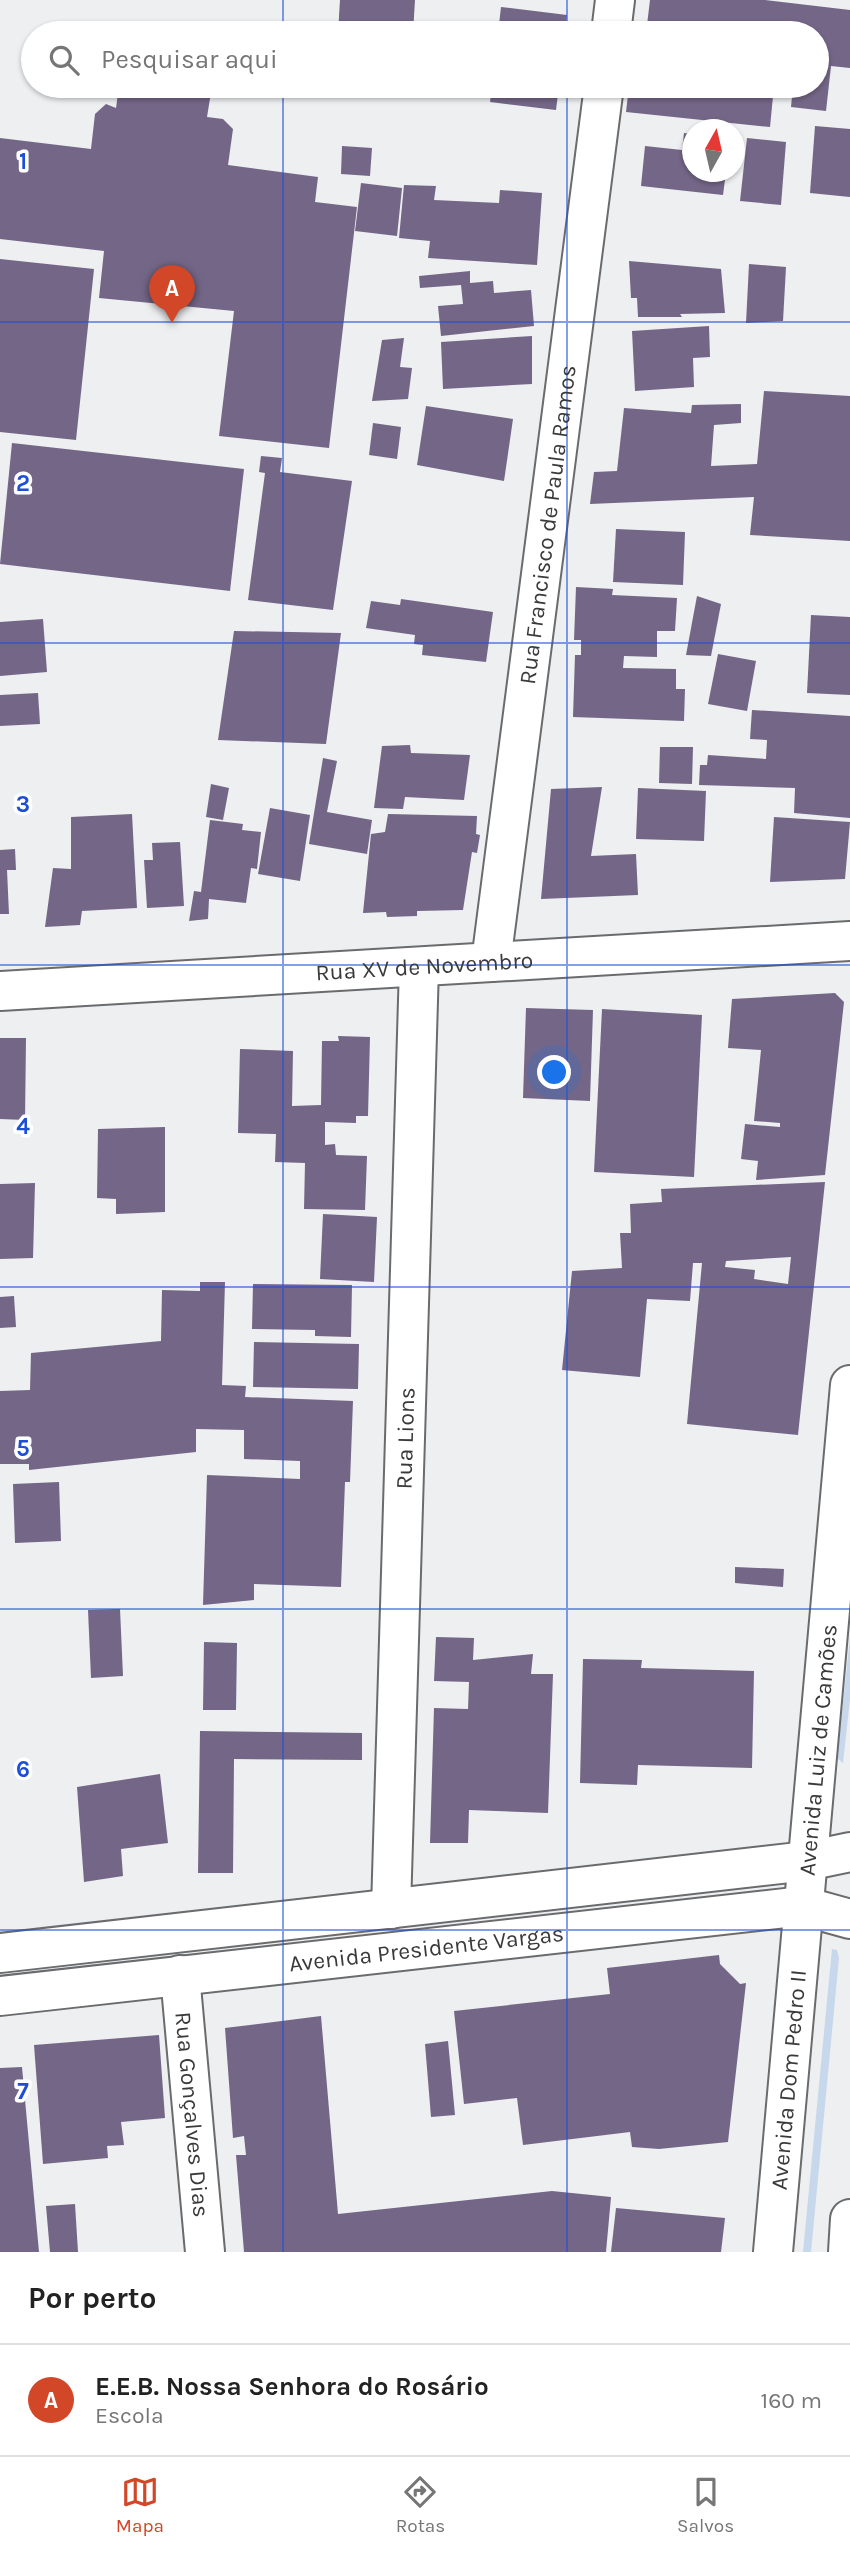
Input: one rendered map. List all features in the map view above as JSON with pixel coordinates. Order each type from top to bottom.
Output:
[{"type":"street","points":[[612,21],[615,0]]},
{"type":"street","name":"Rua Francisco de Paula Ramos","points":[[491,962],[602,98]]},
{"type":"street","name":"Rua XV de Novembro","points":[[0,991],[850,941]]},
{"type":"street","name":"Rua Lions","points":[[391,1909],[419,967]]},
{"type":"street","name":"Avenida Luiz de Camões","points":[[803,1906],[850,1385]]},
{"type":"street","name":"Avenida Presidente Vargas","points":[[0,1953],[807,1861],[850,1852]]},
{"type":"street","name":"Avenida Presidente Vargas","points":[[0,1996],[803,1906],[850,1919]]},
{"type":"street","name":"Avenida Dom Pedro II","points":[[773,2252],[803,1906]]},
{"type":"street","name":"Rua Gonçalves Dias","points":[[180,1975],[205,2252]]},
{"type":"street","points":[[848,2252],[850,2219]]},
{"type":"shaded area","points":[[850,1638],[850,1699],[843,1763],[837,1758]]},
{"type":"shaded area","points":[[832,1949],[837,1950],[839,1958],[811,2252],[803,2252]]},
{"type":"building","points":[[340,0],[415,0],[414,21],[339,21]]},
{"type":"building","points":[[650,0],[765,0],[850,10],[850,68],[831,66],[829,84],[829,21],[647,21]]},
{"type":"building","points":[[501,7],[567,15],[566,21],[499,21]]},
{"type":"building","points":[[117,98],[210,98],[207,117],[223,119],[233,129],[228,165],[318,177],[315,202],[357,207],[329,448],[219,436],[234,311],[99,298],[104,251],[0,239],[0,138],[91,149],[95,114],[106,104],[116,108]]},
{"type":"building","points":[[490,98],[558,98],[556,110],[490,102]]},
{"type":"building","points":[[628,98],[773,98],[770,127],[745,124],[745,119],[693,119],[626,112]]},
{"type":"building","points":[[792,98],[827,98],[826,111],[791,107]]},
{"type":"building","points":[[815,126],[850,129],[850,197],[810,193]]},
{"type":"building","points":[[747,138],[786,142],[781,205],[740,201],[742,182],[745,182]]},
{"type":"building","points":[[342,146],[372,148],[370,176],[341,174]]},
{"type":"building","points":[[645,146],[682,150],[682,182],[725,182],[723,195],[641,186]]},
{"type":"building","points":[[361,183],[402,188],[397,236],[355,231]]},
{"type":"building","points":[[404,185],[436,186],[434,200],[499,203],[500,190],[542,193],[537,265],[428,258],[430,241],[399,238]]},
{"type":"building","points":[[0,259],[94,269],[76,440],[0,432]]},
{"type":"building","points":[[629,261],[721,269],[725,313],[638,317],[637,298],[631,298]]},
{"type":"building","points":[[749,264],[786,267],[783,321],[746,323]]},
{"type":"building","points":[[470,271],[470,283],[493,281],[494,293],[531,290],[534,326],[441,336],[438,306],[463,304],[461,285],[420,288],[419,276]]},
{"type":"building","points":[[709,326],[710,357],[693,358],[694,387],[635,391],[632,331]]},
{"type":"building","points":[[532,336],[532,384],[443,389],[441,342]]},
{"type":"building","points":[[404,338],[400,367],[412,368],[408,399],[372,401],[382,340]]},
{"type":"building","points":[[764,391],[850,396],[850,541],[750,535],[754,497],[590,504],[594,472],[617,471],[624,408],[691,413],[692,405],[741,404],[741,423],[714,425],[711,466],[757,464]]},
{"type":"building","points":[[426,406],[513,419],[504,481],[417,465]]},
{"type":"building","points":[[373,423],[401,427],[397,459],[369,455]]},
{"type":"building","points":[[12,443],[244,469],[230,591],[0,564]]},
{"type":"building","points":[[261,456],[282,458],[280,472],[352,481],[333,610],[248,600],[265,473],[259,472]]},
{"type":"building","points":[[616,529],[685,532],[683,585],[613,582]]},
{"type":"building","points":[[576,587],[613,589],[612,595],[677,598],[675,631],[657,631],[657,657],[624,656],[623,668],[676,669],[676,689],[685,689],[684,721],[573,717],[575,655],[581,655],[581,640],[574,640]]},
{"type":"building","points":[[697,596],[721,604],[711,656],[686,655]]},
{"type":"building","points":[[401,599],[493,612],[486,662],[422,655],[423,645],[414,644],[415,635],[366,628],[371,601],[400,605]]},
{"type":"building","points":[[811,615],[850,617],[850,695],[807,693]]},
{"type":"building","points":[[43,619],[47,672],[0,676],[0,622]]},
{"type":"building","points":[[234,631],[341,633],[326,744],[218,740]]},
{"type":"building","points":[[718,654],[756,661],[747,711],[708,704]]},
{"type":"building","points":[[38,693],[40,724],[0,726],[0,695]]},
{"type":"building","points":[[752,710],[850,716],[850,818],[794,813],[795,788],[699,785],[700,765],[707,765],[708,755],[766,759],[767,740],[750,739]]},
{"type":"building","points":[[410,745],[411,753],[470,755],[464,800],[405,797],[403,809],[374,808],[382,746]]},
{"type":"building","points":[[660,747],[693,747],[692,784],[659,783]]},
{"type":"building","points":[[323,758],[337,761],[327,812],[372,820],[367,854],[309,844]]},
{"type":"building","points":[[211,784],[229,788],[223,820],[206,817]]},
{"type":"building","points":[[602,787],[591,856],[636,854],[638,895],[541,899],[551,789]]},
{"type":"building","points":[[638,788],[706,791],[704,841],[636,839]]},
{"type":"building","points":[[270,808],[310,815],[300,881],[258,874]]},
{"type":"building","points":[[132,814],[137,908],[82,911],[80,925],[45,927],[53,868],[71,869],[71,817]]},
{"type":"building","points":[[388,814],[477,816],[476,834],[480,835],[477,853],[472,852],[463,910],[417,911],[417,916],[387,917],[386,912],[363,913],[371,834],[385,832]]},
{"type":"building","points":[[774,817],[850,822],[845,879],[770,882]]},
{"type":"building","points":[[210,820],[243,824],[242,830],[261,832],[257,869],[251,868],[246,903],[209,899],[208,919],[189,921],[194,891],[201,892]]},
{"type":"building","points":[[180,842],[184,906],[147,908],[144,860],[153,860],[152,843]]},
{"type":"building","points":[[15,849],[16,870],[7,870],[9,914],[0,914],[0,850]]},
{"type":"building","points":[[835,993],[844,1002],[825,1175],[756,1180],[758,1161],[741,1159],[745,1124],[780,1127],[780,1123],[754,1121],[761,1050],[728,1048],[732,999]]},
{"type":"building","points":[[526,1008],[593,1010],[590,1101],[523,1098]]},
{"type":"building","points":[[602,1009],[702,1015],[694,1177],[594,1172]]},
{"type":"building","points":[[338,1036],[370,1037],[368,1116],[356,1116],[356,1123],[325,1122],[325,1145],[335,1144],[336,1155],[367,1156],[365,1210],[304,1209],[305,1163],[275,1162],[276,1134],[238,1133],[240,1049],[293,1051],[292,1106],[321,1105],[322,1041],[339,1041]]},
{"type":"building","points":[[0,1038],[26,1038],[25,1120],[0,1119]]},
{"type":"building","points":[[165,1127],[165,1212],[116,1214],[116,1199],[97,1198],[98,1129]]},
{"type":"building","points":[[825,1182],[798,1435],[687,1424],[702,1263],[693,1263],[690,1301],[647,1299],[640,1377],[562,1370],[572,1271],[622,1268],[620,1233],[631,1233],[630,1204],[662,1202],[661,1189]],"holes":[[[791,1257],[788,1284],[754,1279],[755,1270],[725,1267],[726,1261]]]},
{"type":"building","points":[[35,1183],[33,1258],[0,1259],[0,1184]]},
{"type":"building","points":[[323,1214],[377,1217],[374,1282],[320,1279]]},
{"type":"building","points":[[200,1282],[225,1282],[222,1385],[246,1386],[245,1397],[353,1401],[350,1482],[345,1482],[341,1587],[254,1584],[254,1600],[203,1605],[207,1475],[300,1479],[300,1461],[244,1459],[244,1430],[196,1429],[196,1452],[29,1470],[29,1464],[0,1464],[0,1391],[30,1390],[31,1353],[161,1341],[162,1290],[200,1291]]},
{"type":"building","points":[[253,1284],[352,1285],[351,1337],[315,1336],[315,1330],[252,1329]]},
{"type":"building","points":[[14,1296],[16,1327],[0,1328],[0,1297]]},
{"type":"building","points":[[254,1342],[359,1344],[358,1389],[253,1387]]},
{"type":"building","points":[[59,1482],[61,1541],[15,1543],[13,1484]]},
{"type":"building","points":[[735,1567],[784,1569],[783,1587],[735,1583]]},
{"type":"building","points":[[120,1609],[123,1676],[91,1678],[88,1610]]},
{"type":"building","points":[[436,1637],[474,1638],[473,1660],[533,1654],[531,1674],[553,1674],[548,1813],[469,1810],[468,1843],[430,1843],[434,1708],[468,1709],[469,1682],[434,1681]]},
{"type":"building","points":[[204,1642],[237,1643],[236,1710],[203,1710]]},
{"type":"building","points":[[583,1659],[642,1660],[641,1668],[754,1671],[752,1768],[638,1765],[637,1785],[580,1783]]},
{"type":"building","points":[[200,1731],[362,1733],[362,1760],[234,1759],[233,1873],[198,1873]]},
{"type":"building","points":[[160,1774],[168,1843],[121,1849],[123,1876],[84,1882],[77,1787]]},
{"type":"building","points":[[719,1955],[720,1964],[740,1984],[746,1983],[728,2142],[659,2149],[632,2147],[630,2132],[523,2145],[517,2098],[464,2104],[454,2011],[610,1994],[607,1968]]},
{"type":"building","points":[[321,2016],[338,2214],[552,2191],[611,2197],[606,2252],[244,2252],[236,2155],[246,2155],[244,2136],[233,2138],[225,2028]]},
{"type":"building","points":[[159,2035],[165,2118],[121,2122],[124,2145],[107,2146],[108,2158],[43,2164],[34,2045]]},
{"type":"building","points":[[448,2041],[455,2115],[431,2117],[425,2044]]},
{"type":"building","points":[[22,2067],[39,2252],[0,2252],[0,2068]]},
{"type":"building","points":[[75,2204],[78,2252],[50,2252],[46,2206]]},
{"type":"building","points":[[616,2208],[725,2218],[721,2252],[611,2252]]},
{"type":"place","name":"E.E.B. Nossa Senhora do Rosário","points":[[172,323]]}]
